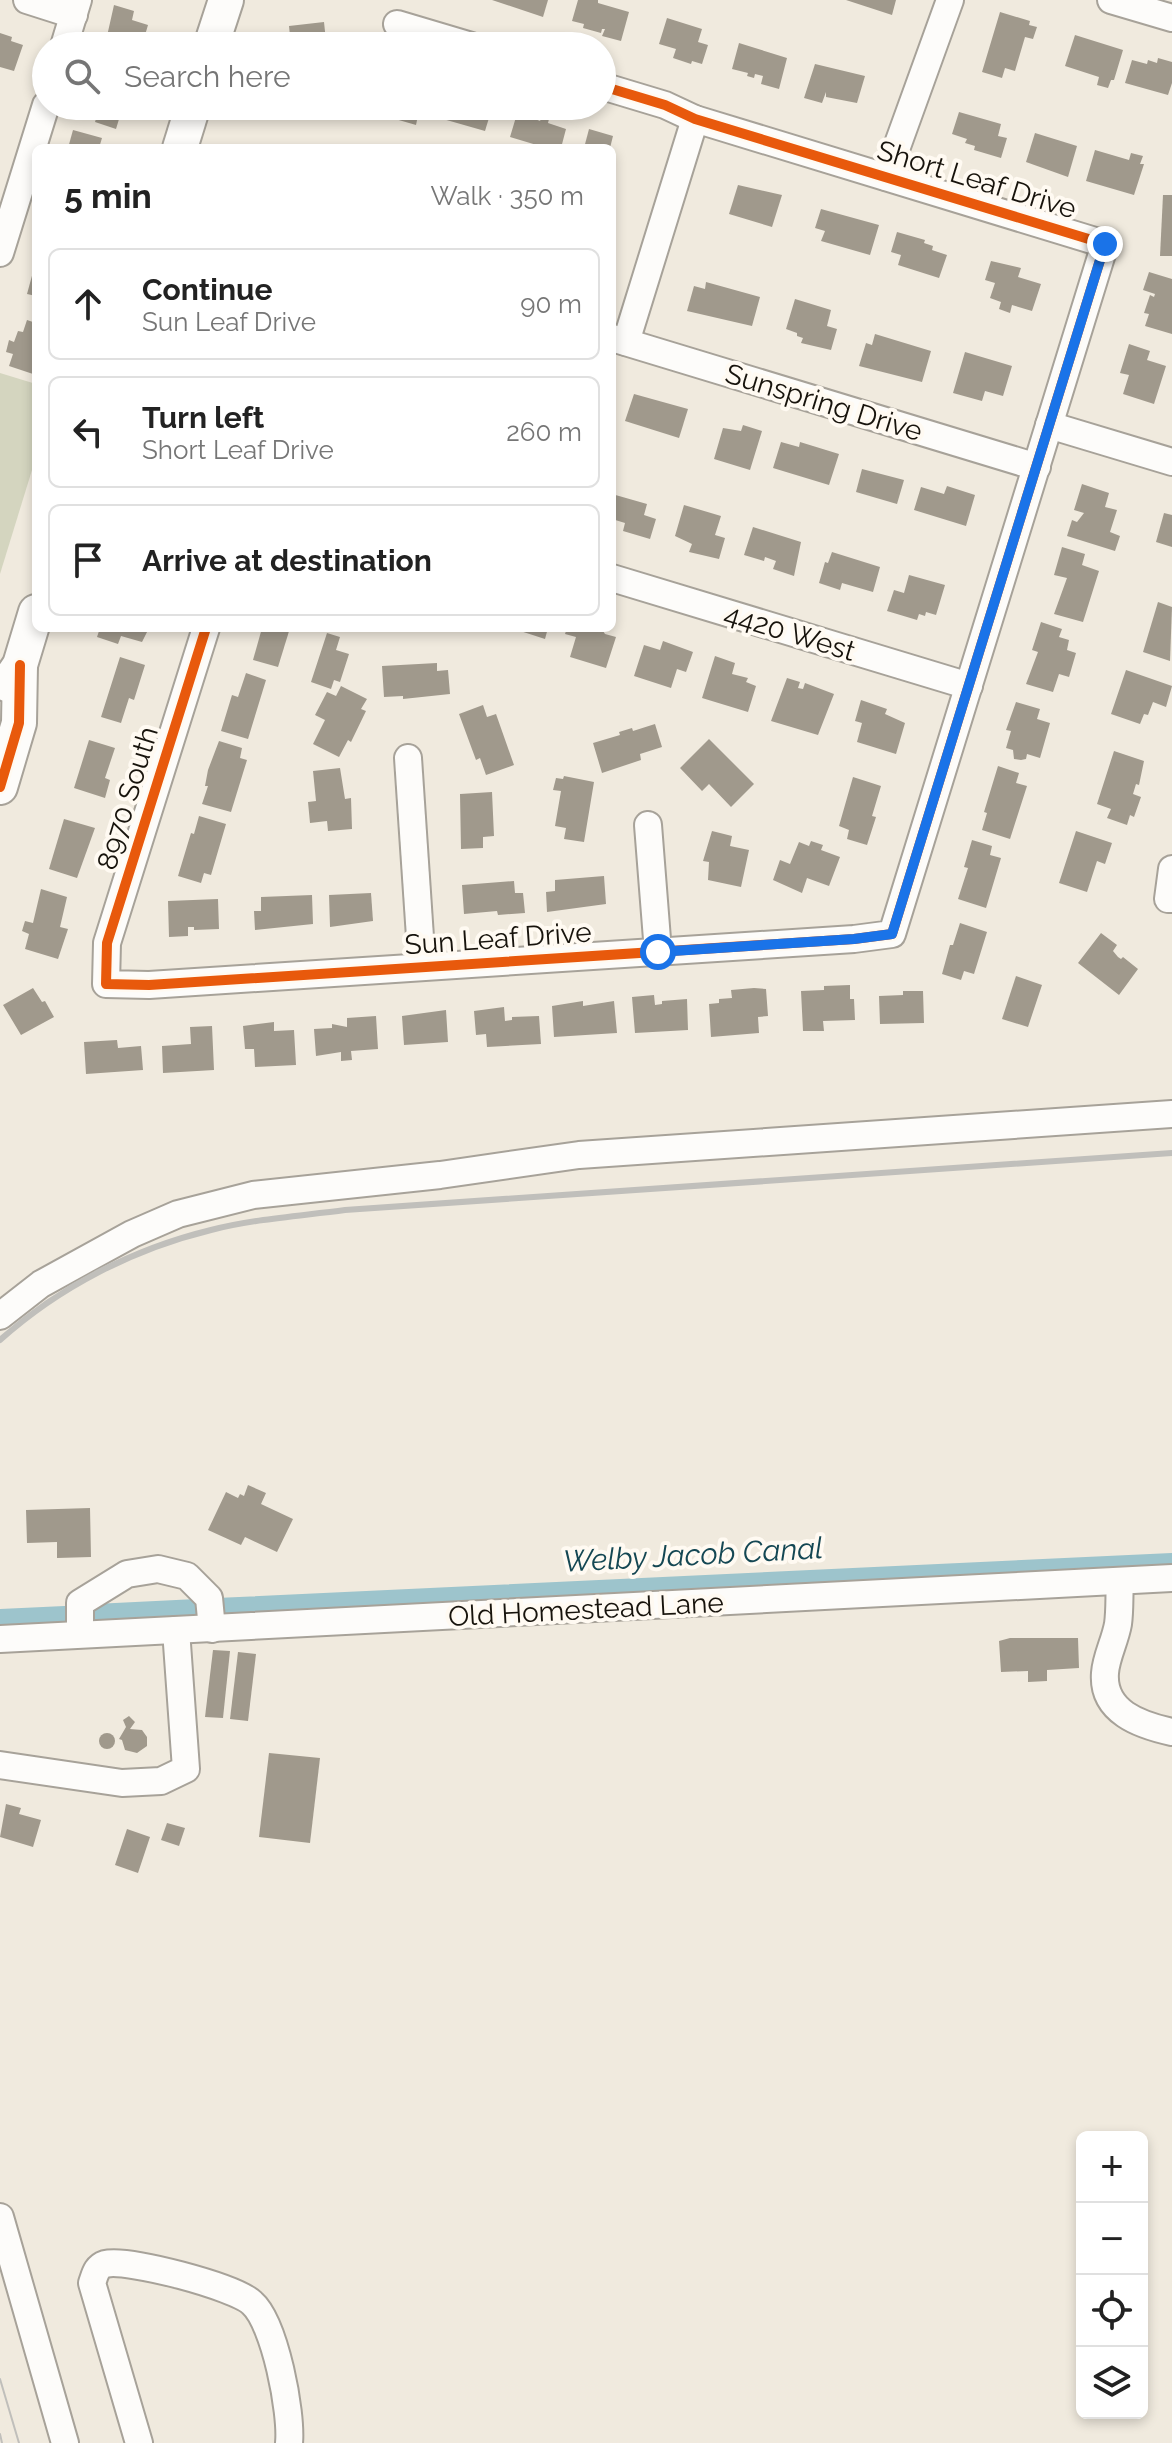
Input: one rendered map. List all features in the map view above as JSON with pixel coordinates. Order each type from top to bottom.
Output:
[{"type":"main road","points":[[216,32],[226,0]]},
{"type":"main road","points":[[181,144],[189,120]]},
{"type":"main road","points":[[0,787],[19,723],[20,665],[32,625]]},
{"type":"main road","points":[[0,694],[20,665]]},
{"type":"street","points":[[27,0],[76,7],[68,32]]},
{"type":"street","points":[[886,177],[950,0]]},
{"type":"street","points":[[1111,0],[1172,18]]},
{"type":"street","points":[[397,24],[424,32]]},
{"type":"street","name":"Short Leaf Drive","points":[[616,90],[665,105],[695,119],[1105,244],[892,934]]},
{"type":"street","points":[[619,340],[695,119]]},
{"type":"street","points":[[35,144],[42,120]]},
{"type":"street","points":[[0,253],[32,153]]},
{"type":"street","name":"Sunspring Drive","points":[[619,340],[1037,467]]},
{"type":"street","points":[[1049,425],[1172,462]]},
{"type":"street","name":"4420 West","points":[[616,579],[969,686]]},
{"type":"street","name":"8970 South","points":[[106,984],[107,943],[205,632]]},
{"type":"street","points":[[408,758],[422,967]]},
{"type":"street","points":[[648,825],[658,952]]},
{"type":"street","points":[[1170,899],[1172,869]]},
{"type":"street","name":"Sun Leaf Drive","points":[[106,984],[149,985],[892,934]]},
{"type":"street","points":[[0,1316],[41,1284],[132,1234],[206,1205],[253,1195],[440,1175],[579,1155],[1172,1114]]},
{"type":"street","points":[[80,1633],[80,1603],[127,1574],[158,1569],[187,1576],[209,1598],[212,1629]]},
{"type":"street","name":"Old Homestead Lane","points":[[0,1639],[1172,1578]]},
{"type":"street","points":[[1120,1581],[1118,1624],[1105,1673],[1107,1695],[1115,1709],[1172,1732]]},
{"type":"street","points":[[0,1765],[122,1783],[161,1781],[186,1769],[176,1630]]},
{"type":"street","points":[[0,2217],[65,2443]]},
{"type":"street","points":[[139,2443],[92,2283],[96,2271],[103,2265],[118,2263],[173,2273],[237,2294],[253,2303],[270,2334],[288,2403],[289,2443]]},
{"type":"green space","points":[[0,373],[32,383],[32,470],[0,574]]},
{"type":"building","points":[[492,0],[548,0],[543,17]]},
{"type":"building","points":[[578,0],[598,0],[598,3],[629,12],[621,41],[616,40],[616,32],[604,32],[605,29],[602,29],[597,32],[572,21]]},
{"type":"building","points":[[846,0],[896,0],[892,15]]},
{"type":"building","points":[[114,5],[134,11],[132,20],[148,25],[146,32],[108,32]]},
{"type":"building","points":[[1000,12],[1030,21],[1029,25],[1037,27],[1033,39],[1025,37],[1015,71],[1005,68],[1002,78],[982,72]]},
{"type":"building","points":[[667,18],[702,29],[698,42],[708,45],[702,64],[673,58],[676,49],[659,44]]},
{"type":"building","points":[[324,22],[325,32],[290,32],[289,26]]},
{"type":"building","points":[[0,33],[23,45],[14,71],[0,67]]},
{"type":"building","points":[[1075,35],[1123,50],[1114,80],[1108,88],[1097,85],[1099,77],[1065,66]]},
{"type":"building","points":[[739,43],[787,58],[779,89],[761,84],[763,76],[755,74],[754,78],[732,69]]},
{"type":"building","points":[[1158,58],[1172,62],[1172,83],[1168,95],[1125,83],[1132,60],[1147,64],[1148,60],[1157,63]]},
{"type":"building","points":[[815,64],[865,76],[857,103],[826,97],[826,92],[822,103],[804,98]]},
{"type":"building","points":[[959,112],[1001,124],[998,136],[1007,138],[1001,158],[974,150],[975,146],[965,143],[967,139],[952,134]]},
{"type":"building","points":[[96,120],[119,120],[116,129]]},
{"type":"building","points":[[399,120],[417,120],[416,125]]},
{"type":"building","points":[[446,120],[488,120],[485,131]]},
{"type":"building","points":[[515,120],[549,120],[548,123],[566,129],[562,144],[533,144],[510,137]]},
{"type":"building","points":[[589,129],[613,136],[611,144],[585,144]]},
{"type":"building","points":[[73,130],[102,138],[100,144],[69,144]]},
{"type":"building","points":[[1035,133],[1077,146],[1068,177],[1026,162]]},
{"type":"building","points":[[1095,150],[1129,160],[1131,153],[1143,156],[1140,164],[1144,164],[1134,195],[1086,181]]},
{"type":"building","points":[[738,185],[782,195],[772,227],[729,214]]},
{"type":"building","points":[[1163,195],[1172,195],[1172,256],[1160,256]]},
{"type":"building","points":[[821,209],[879,225],[870,255],[821,241],[825,231],[815,228]]},
{"type":"building","points":[[897,232],[925,240],[924,243],[933,246],[932,250],[947,255],[939,278],[898,265],[901,255],[891,252]]},
{"type":"building","points":[[991,261],[1021,268],[1018,277],[1041,284],[1032,311],[1012,305],[1010,313],[999,309],[1001,302],[990,298],[995,283],[985,280]]},
{"type":"building","points":[[1149,272],[1172,279],[1172,334],[1145,326],[1149,314],[1144,313],[1150,295],[1154,297],[1155,294],[1143,290]]},
{"type":"building","points":[[32,276],[32,295],[27,294]]},
{"type":"building","points":[[706,282],[760,297],[752,326],[687,311],[694,286],[705,289]]},
{"type":"building","points":[[795,299],[831,310],[827,326],[837,329],[831,350],[801,343],[803,338],[786,329]]},
{"type":"building","points":[[27,320],[32,322],[32,374],[9,366],[13,354],[6,352],[9,340],[14,342],[18,331],[23,332]]},
{"type":"building","points":[[875,334],[931,351],[922,382],[859,366],[866,343],[872,345]]},
{"type":"building","points":[[1129,344],[1150,351],[1147,360],[1166,366],[1154,404],[1123,394],[1129,375],[1120,373]]},
{"type":"building","points":[[965,352],[1012,366],[1003,396],[985,391],[982,401],[953,393]]},
{"type":"building","points":[[634,394],[688,409],[679,438],[625,421]]},
{"type":"building","points":[[743,425],[762,431],[750,470],[714,459],[723,428],[741,431]]},
{"type":"building","points":[[781,442],[799,447],[800,442],[839,454],[829,485],[773,468]]},
{"type":"building","points":[[862,469],[904,480],[897,504],[856,492]]},
{"type":"building","points":[[1082,484],[1109,493],[1105,507],[1117,510],[1110,532],[1120,536],[1115,551],[1067,536],[1072,520],[1077,522],[1084,513],[1074,510]]},
{"type":"building","points":[[947,486],[975,495],[966,526],[914,510],[921,487],[944,494]]},
{"type":"building","points":[[616,495],[647,504],[644,515],[656,519],[650,539],[623,531],[625,523],[616,520]]},
{"type":"building","points":[[684,505],[721,516],[715,535],[725,538],[719,559],[689,552],[692,544],[675,536]]},
{"type":"building","points":[[1164,513],[1172,515],[1172,547],[1156,542]]},
{"type":"building","points":[[753,527],[801,542],[794,576],[773,569],[776,561],[744,555]]},
{"type":"building","points":[[1062,547],[1085,554],[1082,565],[1099,571],[1083,622],[1054,614],[1067,578],[1054,575]]},
{"type":"building","points":[[832,552],[880,567],[873,592],[842,583],[840,590],[819,583],[825,562],[828,563]]},
{"type":"building","points":[[909,575],[945,585],[936,615],[926,612],[925,616],[919,614],[917,620],[887,611],[894,590],[904,593]]},
{"type":"building","points":[[1158,602],[1172,607],[1170,661],[1143,652]]},
{"type":"building","points":[[1041,622],[1062,629],[1059,637],[1069,640],[1067,650],[1076,653],[1069,677],[1059,674],[1053,692],[1026,684],[1038,652],[1032,650]]},
{"type":"building","points":[[99,632],[147,632],[142,642],[121,636],[118,644],[97,637]]},
{"type":"building","points":[[261,632],[289,632],[278,667],[253,660]]},
{"type":"building","points":[[523,632],[547,632],[545,639]]},
{"type":"building","points":[[604,632],[616,637],[606,668],[570,657],[576,637],[565,634]]},
{"type":"building","points":[[327,633],[340,637],[336,650],[349,654],[340,682],[334,680],[331,689],[311,682]]},
{"type":"building","points":[[663,641],[693,652],[686,672],[677,669],[671,688],[634,676],[644,645],[660,650]]},
{"type":"building","points":[[715,656],[735,663],[732,674],[748,678],[746,682],[756,686],[748,712],[702,698]]},
{"type":"building","points":[[120,657],[145,665],[134,700],[129,698],[121,723],[101,717]]},
{"type":"building","points":[[437,663],[437,671],[448,670],[450,694],[403,699],[403,696],[384,697],[382,666]]},
{"type":"building","points":[[1126,670],[1172,686],[1166,707],[1153,702],[1140,724],[1111,714]]},
{"type":"building","points":[[246,673],[266,680],[248,739],[221,731],[232,695],[238,697]]},
{"type":"building","points":[[787,678],[800,682],[798,688],[803,689],[805,683],[834,694],[818,735],[771,721]]},
{"type":"building","points":[[341,686],[367,699],[361,709],[366,711],[351,742],[348,740],[339,757],[313,744],[325,720],[315,715],[327,692],[336,696]]},
{"type":"building","points":[[861,700],[887,709],[885,714],[905,723],[896,754],[857,742],[862,723],[855,721]]},
{"type":"building","points":[[1016,702],[1040,709],[1037,719],[1050,723],[1040,758],[1027,754],[1026,759],[1014,759],[1013,750],[1006,748],[1011,731],[1006,730]]},
{"type":"building","points":[[483,705],[487,717],[496,714],[514,765],[486,775],[480,758],[476,760],[459,714]]},
{"type":"building","points":[[655,724],[662,747],[640,754],[641,760],[602,773],[593,743],[632,728],[633,731]]},
{"type":"building","points":[[709,739],[754,784],[731,807],[709,784],[702,791],[680,768]]},
{"type":"building","points":[[89,740],[115,748],[105,778],[110,780],[105,798],[74,788]]},
{"type":"building","points":[[219,741],[242,748],[240,758],[247,760],[231,812],[202,804],[208,786],[205,786],[208,770]]},
{"type":"building","points":[[1114,751],[1144,761],[1139,785],[1136,784],[1133,794],[1141,797],[1134,817],[1130,815],[1127,825],[1107,818],[1111,809],[1097,804]]},
{"type":"building","points":[[998,766],[1019,773],[1016,783],[1027,786],[1010,839],[982,830],[987,813],[984,812]]},
{"type":"building","points":[[340,768],[345,799],[351,798],[352,829],[328,831],[327,821],[310,823],[308,802],[316,801],[313,771]]},
{"type":"building","points":[[564,776],[594,782],[584,842],[564,839],[566,828],[555,826],[561,791],[553,790],[556,778],[563,779]]},
{"type":"building","points":[[853,777],[881,786],[867,845],[847,839],[849,830],[839,826]]},
{"type":"building","points":[[492,792],[494,836],[483,837],[483,848],[461,849],[460,794]]},
{"type":"building","points":[[199,816],[226,824],[211,875],[204,873],[201,883],[178,876]]},
{"type":"building","points":[[64,819],[95,828],[77,878],[49,869]]},
{"type":"building","points":[[712,831],[732,836],[730,846],[749,850],[741,887],[708,880],[709,862],[703,861]]},
{"type":"building","points":[[1076,831],[1112,843],[1105,864],[1097,861],[1087,892],[1059,883]]},
{"type":"building","points":[[972,840],[992,846],[990,855],[1001,858],[986,908],[958,899],[968,868],[964,867]]},
{"type":"building","points":[[811,841],[823,845],[821,850],[840,857],[829,886],[807,878],[802,893],[773,880],[780,860],[790,864],[799,842],[809,846]]},
{"type":"building","points":[[604,876],[606,904],[547,912],[546,892],[555,891],[555,880]]},
{"type":"building","points":[[514,881],[515,893],[523,893],[525,913],[498,915],[497,911],[464,914],[462,885]]},
{"type":"building","points":[[41,889],[67,897],[60,927],[68,929],[58,959],[25,949],[29,934],[22,931],[25,921],[33,923]]},
{"type":"building","points":[[371,893],[373,921],[330,927],[329,895]]},
{"type":"building","points":[[312,895],[313,924],[255,930],[254,911],[261,911],[261,897]]},
{"type":"building","points":[[218,899],[219,929],[194,930],[194,927],[188,927],[188,936],[169,937],[168,901]]},
{"type":"building","points":[[960,923],[987,932],[974,974],[964,971],[961,980],[942,974]]},
{"type":"building","points":[[1101,933],[1117,945],[1113,951],[1118,957],[1123,957],[1138,969],[1119,995],[1078,963]]},
{"type":"building","points":[[1016,976],[1042,985],[1028,1027],[1002,1019]]},
{"type":"building","points":[[850,985],[855,1020],[823,1021],[824,1031],[803,1031],[801,991]]},
{"type":"building","points":[[33,988],[54,1017],[21,1035],[3,1005]]},
{"type":"building","points":[[766,989],[768,1016],[758,1017],[759,1033],[711,1037],[709,1004],[732,998],[731,990]]},
{"type":"building","points":[[903,991],[923,991],[924,1023],[880,1024],[879,996],[903,995]]},
{"type":"building","points":[[654,995],[655,1005],[662,1004],[662,1001],[687,999],[688,1030],[635,1033],[632,997]]},
{"type":"building","points":[[583,1001],[583,1006],[614,1001],[617,1033],[554,1037],[552,1006]]},
{"type":"building","points":[[504,1007],[505,1021],[512,1020],[512,1017],[539,1016],[541,1044],[487,1047],[486,1034],[476,1035],[474,1011]]},
{"type":"building","points":[[446,1010],[448,1042],[404,1045],[402,1016]]},
{"type":"building","points":[[376,1016],[378,1049],[351,1051],[352,1060],[341,1061],[341,1052],[316,1056],[314,1029],[332,1028],[332,1024],[347,1027],[347,1018]]},
{"type":"building","points":[[274,1022],[274,1031],[294,1030],[296,1065],[255,1067],[254,1049],[245,1049],[243,1026]]},
{"type":"building","points":[[212,1026],[214,1070],[163,1073],[162,1046],[191,1044],[190,1027]]},
{"type":"building","points":[[117,1040],[118,1048],[141,1046],[143,1070],[86,1074],[84,1042]]},
{"type":"building","points":[[248,1485],[266,1493],[261,1504],[293,1519],[277,1552],[245,1537],[241,1545],[208,1530],[226,1492],[238,1498],[240,1494],[244,1496]]},
{"type":"building","points":[[90,1508],[91,1557],[57,1558],[57,1542],[27,1543],[26,1510]]},
{"type":"building","points":[[1010,1638],[1078,1638],[1079,1668],[1047,1670],[1047,1681],[1028,1682],[1028,1671],[1001,1672],[999,1641]]},
{"type":"building","points":[[213,1650],[230,1651],[223,1718],[205,1717]]},
{"type":"building","points":[[238,1652],[256,1654],[248,1721],[230,1719]]},
{"type":"building","points":[[129,1716],[135,1722],[130,1729],[142,1730],[147,1737],[147,1746],[137,1753],[125,1750],[119,1739],[126,1727],[123,1720]]},
{"type":"building","points":[[107,1733],[113,1735],[113,1747],[107,1749],[101,1747],[99,1741],[101,1735]]},
{"type":"building","points":[[269,1753],[320,1758],[310,1843],[259,1837]]},
{"type":"building","points":[[6,1804],[21,1808],[19,1814],[41,1820],[33,1847],[0,1837]]},
{"type":"building","points":[[167,1823],[185,1828],[179,1846],[161,1840]]},
{"type":"building","points":[[127,1829],[150,1837],[138,1873],[115,1865]]},
{"type":"waterway","name":"Welby Jacob Canal","points":[[217,1608],[1172,1563]]},
{"type":"waterway","name":"Welby Jacob Canal","points":[[95,1614],[197,1609]]},
{"type":"waterway","name":"Welby Jacob Canal","points":[[0,1619],[65,1616]]},
{"type":"tram line","points":[[0,2379],[19,2443]]},
{"type":"tram line","points":[[0,2434],[2,2443]]},
{"type":"railway","points":[[0,1340],[47,1303],[98,1272],[182,1238],[244,1223],[345,1210],[1172,1153]]},
{"type":"cycle path","points":[[205,632],[107,943],[106,984],[149,985],[892,934],[1105,244],[695,119],[665,105],[616,90]]},
{"type":"cycle path","points":[[0,787],[19,723],[20,665]]},
{"type":"route","points":[[658,952],[892,934],[1105,244]]}]
